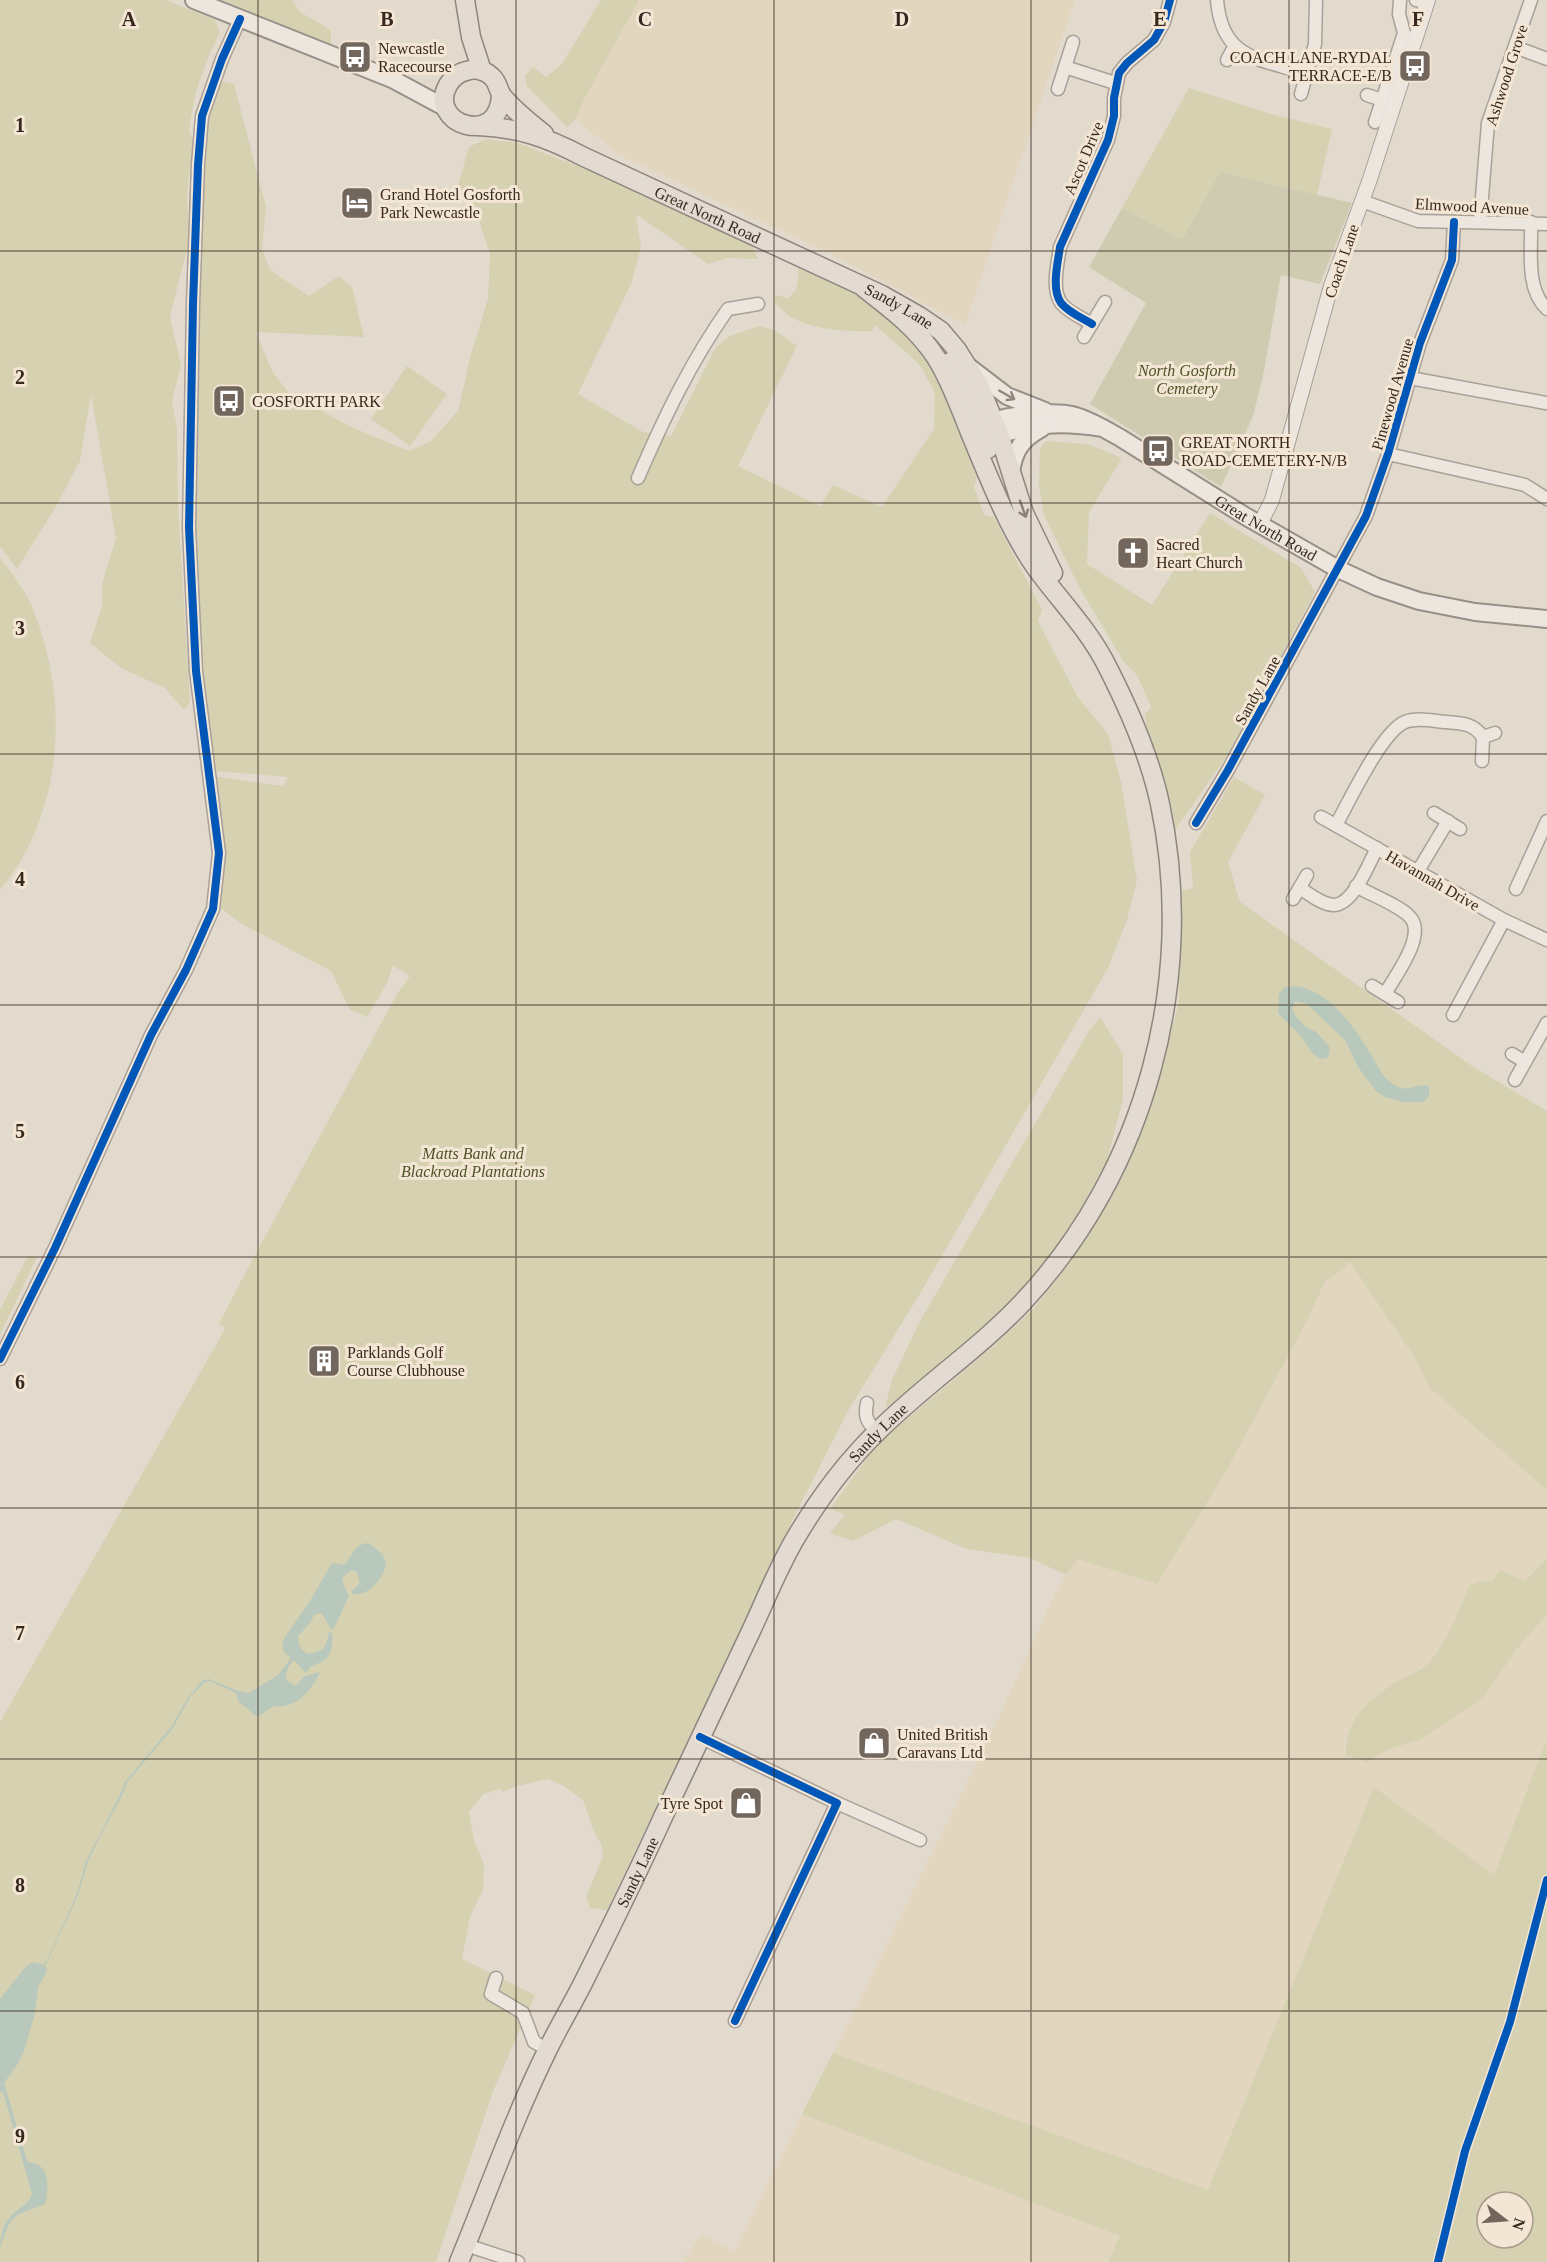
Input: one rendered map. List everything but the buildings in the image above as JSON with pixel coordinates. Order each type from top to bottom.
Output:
[{"type":"main road","points":[[194,0],[392,79],[446,108],[459,123],[515,129],[551,139]]},
{"type":"main road","points":[[465,0],[473,45],[482,71],[496,82],[501,94],[525,118],[551,139]]},
{"type":"main road","points":[[446,108],[444,100],[464,48],[468,20]]},
{"type":"main road","points":[[392,79],[430,87],[452,80],[468,70],[482,71]]},
{"type":"main road","points":[[478,126],[493,118],[498,111],[501,94]]},
{"type":"main road","name":"Great North Road","points":[[551,139],[582,156],[864,288]]},
{"type":"main road","name":"Sandy Lane","points":[[864,288],[906,321],[932,352],[944,373],[1009,520],[1034,565],[1080,621]]},
{"type":"main road","name":"Sandy Lane","points":[[459,2262],[515,2122],[548,2049],[607,1935],[792,1543],[829,1487],[877,1432],[1020,1305],[1046,1276],[1088,1217],[1107,1184],[1139,1109],[1157,1050],[1169,982],[1172,933],[1170,873],[1159,797],[1134,725],[1106,663],[1080,621],[1032,533],[1011,472],[968,366],[936,327],[864,288]]},
{"type":"main road","points":[[906,321],[930,340],[953,367],[992,429],[1009,520]]},
{"type":"main road","points":[[968,366],[1007,396],[1050,419]]},
{"type":"main road","name":"Great North Road","points":[[1050,419],[1072,415],[1103,428],[1260,524],[1338,569],[1377,587],[1419,601],[1476,612],[1547,619]]},
{"type":"main road","points":[[992,429],[1021,428],[1050,419]]},
{"type":"main road","points":[[1011,472],[1014,454],[1021,443],[1050,419]]},
{"type":"street","points":[[1065,67],[1115,83],[1127,63],[1154,40],[1164,22],[1170,0]]},
{"type":"street","points":[[1217,0],[1218,11],[1234,47],[1244,54],[1306,74]]},
{"type":"street","points":[[1301,94],[1315,44],[1316,0]]},
{"type":"street","points":[[1375,122],[1404,33],[1399,14],[1400,0]]},
{"type":"street","name":"Ashwood Grove","points":[[1480,222],[1488,123],[1531,0]]},
{"type":"street","name":"Coach Lane","points":[[1260,524],[1272,500],[1331,286],[1362,201],[1424,1]]},
{"type":"street","points":[[0,1359],[55,1248],[151,1035],[186,970],[213,909],[219,853],[197,682],[189,528],[193,304],[202,116],[222,59],[240,19]]},
{"type":"street","points":[[1058,89],[1073,42]]},
{"type":"street","points":[[1227,60],[1234,47]]},
{"type":"street","points":[[1515,47],[1547,59]]},
{"type":"street","name":"Ascot Drive","points":[[1092,324],[1062,304],[1058,298],[1057,266],[1060,247],[1110,133],[1114,116],[1115,83]]},
{"type":"street","points":[[1366,95],[1382,100]]},
{"type":"street","name":"Elmwood Avenue","points":[[1362,201],[1418,220],[1547,224]]},
{"type":"street","name":"Pinewood Avenue","points":[[1338,569],[1366,516],[1377,488],[1424,332],[1452,260],[1455,222]]},
{"type":"street","points":[[1531,222],[1533,284],[1541,303],[1547,309]]},
{"type":"street","points":[[1084,337],[1105,302]]},
{"type":"street","points":[[638,478],[666,416],[728,309],[758,304]]},
{"type":"street","points":[[1410,378],[1546,403]]},
{"type":"street","points":[[1388,454],[1525,485],[1547,500]]},
{"type":"street","name":"Sandy Lane","points":[[1196,823],[1228,770],[1338,569]]},
{"type":"street","points":[[1336,825],[1384,741],[1398,725],[1416,720],[1473,726],[1489,735],[1482,761]]},
{"type":"street","points":[[1434,813],[1460,829]]},
{"type":"street","name":"Havannah Drive","points":[[1321,817],[1504,920],[1547,940]]},
{"type":"street","points":[[1516,889],[1547,820]]},
{"type":"street","points":[[1418,871],[1448,821]]},
{"type":"street","points":[[1307,875],[1296,894],[1334,905],[1344,902],[1356,886],[1377,848]]},
{"type":"street","points":[[1512,863],[1525,869]]},
{"type":"street","points":[[1356,886],[1406,914],[1413,920],[1416,929],[1414,942],[1385,994]]},
{"type":"street","points":[[1453,1015],[1504,920]]},
{"type":"street","points":[[1372,986],[1398,1002]]},
{"type":"street","points":[[1451,990],[1463,996]]},
{"type":"street","points":[[1515,1080],[1547,1023]]},
{"type":"street","points":[[1512,1054],[1525,1062]]},
{"type":"street","points":[[867,1402],[864,1414],[867,1422],[877,1432]]},
{"type":"street","points":[[700,1737],[920,1840]]},
{"type":"street","points":[[735,2020],[837,1803]]},
{"type":"street","points":[[495,1978],[491,1994],[523,2013],[534,2042],[548,2049]]},
{"type":"street","points":[[466,2245],[518,2262]]},
{"type":"shaded area","points":[[639,0],[1075,0],[965,325],[841,259],[617,154],[576,119],[584,99]]},
{"type":"shaded area","points":[[1296,986],[1320,995],[1340,1012],[1358,1034],[1382,1074],[1389,1081],[1406,1089],[1429,1086],[1429,1095],[1424,1102],[1404,1102],[1385,1097],[1376,1091],[1358,1067],[1345,1040],[1307,1004],[1295,1001],[1292,1009],[1297,1018],[1306,1027],[1316,1032],[1329,1046],[1330,1052],[1327,1058],[1321,1059],[1313,1054],[1301,1036],[1278,1013],[1279,994],[1285,987]]},
{"type":"shaded area","points":[[1351,1261],[1413,1355],[1429,1387],[1547,1490],[1547,1558],[1525,1581],[1500,1570],[1492,1581],[1477,1582],[1462,1602],[1450,1633],[1427,1664],[1374,1697],[1352,1725],[1344,1744],[1345,1749],[1368,1762],[1387,1750],[1421,1739],[1516,1650],[1547,1614],[1547,1739],[1494,1876],[1374,1787],[1208,2190],[833,2053],[991,1734],[1058,1587],[1078,1559],[1226,1471],[1308,1319],[1326,1280],[1333,1277]]},
{"type":"shaded area","points":[[369,1543],[383,1555],[386,1564],[379,1580],[364,1593],[352,1594],[360,1583],[357,1572],[352,1570],[344,1576],[342,1581],[349,1596],[333,1630],[320,1613],[314,1615],[298,1636],[300,1647],[308,1654],[318,1652],[323,1648],[329,1632],[332,1633],[332,1645],[327,1658],[309,1668],[306,1673],[295,1661],[288,1667],[285,1679],[295,1686],[305,1676],[320,1672],[304,1695],[291,1704],[273,1707],[260,1716],[256,1716],[239,1702],[236,1693],[210,1681],[205,1682],[190,1697],[173,1728],[127,1782],[88,1861],[78,1895],[45,1966],[47,1971],[38,1987],[35,2013],[24,2051],[4,2083],[27,2161],[43,2169],[47,2179],[47,2189],[45,2204],[15,2217],[8,2227],[0,2248],[5,2224],[27,2203],[32,2194],[3,2092],[0,2093],[0,1999],[31,1963],[43,1965],[47,1960],[77,1894],[86,1861],[125,1782],[172,1726],[187,1699],[203,1680],[209,1679],[249,1693],[278,1675],[291,1658],[284,1652],[282,1645],[285,1637],[310,1601],[332,1563],[344,1565],[356,1548]]},
{"type":"shaded area","points":[[802,2114],[1121,2236],[1108,2262],[682,2262],[701,2235],[734,2251]]},
{"type":"green space","points":[[0,0],[166,0],[215,20],[220,32],[196,91],[189,129],[193,142],[187,195],[189,241],[170,317],[181,365],[172,401],[177,428],[178,505],[190,702],[184,710],[165,688],[121,668],[90,643],[102,607],[102,584],[116,538],[91,395],[80,461],[55,508],[17,569],[0,546]]},
{"type":"green space","points":[[222,0],[292,0],[300,12],[331,30],[331,45]]},
{"type":"green space","points":[[601,0],[639,0],[584,99],[576,119],[567,127],[527,86],[525,76],[533,67],[546,77],[562,64]]},
{"type":"green space","name":"Matts Bank and Blackroad Plantations","points":[[222,81],[234,84],[266,207],[262,248],[270,270],[309,296],[339,276],[352,287],[364,337],[256,332],[272,371],[288,392],[349,426],[409,451],[430,442],[458,411],[471,354],[488,299],[490,254],[478,217],[458,185],[469,147],[486,139],[518,143],[606,177],[752,245],[758,259],[727,258],[708,264],[636,214],[641,247],[631,284],[578,394],[643,432],[671,436],[716,347],[730,336],[759,326],[775,330],[797,346],[738,466],[820,506],[833,485],[882,507],[934,429],[935,392],[919,364],[875,325],[872,331],[862,331],[828,329],[807,324],[786,313],[774,302],[775,295],[788,298],[792,295],[797,285],[798,268],[852,292],[891,322],[926,358],[949,406],[977,478],[974,487],[984,515],[994,517],[1042,610],[1038,621],[1077,696],[1108,734],[1121,782],[1137,880],[1127,920],[1108,968],[921,1292],[848,1411],[797,1511],[607,1910],[590,1908],[586,1897],[603,1856],[601,1844],[594,1832],[583,1800],[562,1785],[548,1779],[517,1786],[503,1792],[501,1789],[483,1794],[469,1812],[474,1841],[484,1864],[483,1890],[470,1917],[462,1959],[535,1995],[494,2089],[436,2262],[0,2262],[0,1722],[220,1338],[225,1328],[219,1324],[242,1279],[397,994],[410,976],[393,966],[386,985],[367,1017],[350,1010],[331,971],[242,924],[219,907],[212,776],[283,786],[288,777],[213,771],[203,668],[195,531],[202,227],[207,123]]},
{"type":"green space","points":[[1189,88],[1271,114],[1332,129],[1317,195],[1220,172],[1182,241],[1122,208]]},
{"type":"green space","name":"North Gosforth Cemetery","points":[[1220,172],[1352,203],[1320,284],[1281,275],[1263,376],[1253,416],[1221,487],[1090,404],[1146,303],[1089,267],[1122,208],[1182,240]]},
{"type":"green space","points":[[407,366],[447,394],[410,446],[371,419]]},
{"type":"green space","points":[[1046,441],[1088,444],[1122,458],[1089,512],[1087,564],[1152,605],[1210,513],[1301,568],[1315,592],[1229,753],[1175,830],[1172,808],[1146,727],[1145,715],[1151,707],[1137,675],[1124,662],[1079,587],[1044,515],[1039,485],[1040,448]]},
{"type":"green space","points":[[0,558],[24,591],[34,612],[53,682],[56,719],[54,756],[48,793],[37,827],[21,860],[0,890]]},
{"type":"green space","points":[[1234,777],[1265,795],[1228,862],[1240,902],[1472,1066],[1547,1111],[1547,1490],[1429,1387],[1413,1355],[1350,1262],[1325,1281],[1308,1319],[1226,1471],[1157,1584],[1078,1559],[1066,1575],[1030,1558],[967,1549],[896,1519],[853,1541],[830,1533],[845,1515],[830,1509],[878,1443],[994,1346],[1034,1308],[1069,1264],[1097,1222],[1120,1178],[1152,1105],[1179,1002],[1178,892],[1193,888],[1190,852]]},
{"type":"green space","points":[[1100,1017],[1123,1054],[1123,1099],[1107,1160],[1083,1205],[1042,1268],[996,1318],[935,1370],[885,1408],[892,1380],[920,1321],[1089,1031]]},
{"type":"green space","points":[[28,1256],[37,1257],[0,1335],[0,1310]]},
{"type":"green space","points":[[1547,1558],[1547,1614],[1516,1650],[1483,1698],[1421,1739],[1387,1750],[1368,1762],[1346,1756],[1350,1730],[1362,1710],[1380,1693],[1429,1662],[1447,1635],[1470,1585],[1492,1581],[1500,1570],[1525,1581]]},
{"type":"green space","points":[[1547,1739],[1547,2262],[1108,2262],[1120,2236],[802,2114],[833,2053],[1208,2190],[1374,1787],[1494,1875]]},
{"type":"cycle path","points":[[1092,324],[1067,309],[1058,297],[1056,275],[1060,247],[1108,140],[1114,116],[1114,98],[1119,73],[1154,40],[1164,22],[1170,0]]},
{"type":"cycle path","points":[[0,1359],[55,1248],[151,1035],[186,970],[213,909],[219,853],[196,671],[189,528],[193,304],[202,116],[222,59],[240,19]]},
{"type":"cycle path","points":[[1196,823],[1228,770],[1366,516],[1388,454],[1420,343],[1452,260],[1454,222]]},
{"type":"cycle path","points":[[700,1737],[837,1803],[735,2021]]},
{"type":"cycle path","points":[[1438,2262],[1465,2151],[1510,2022],[1547,1880]]},
{"type":"place","name":"Newcastle Racecourse","points":[[355,57]]},
{"type":"place","name":"COACH LANE-RYDAL TERRACE-E/B","points":[[1415,66]]},
{"type":"place","name":"Grand Hotel Gosforth Park Newcastle","points":[[357,203]]},
{"type":"place","name":"GOSFORTH PARK","points":[[229,401]]},
{"type":"place","name":"GREAT NORTH ROAD-CEMETERY-N/B","points":[[1158,451]]},
{"type":"place","name":"Sacred Heart Church","points":[[1133,553]]},
{"type":"place","name":"Parklands Golf Course Clubhouse","points":[[324,1361]]},
{"type":"place","name":"United British Caravans Ltd","points":[[874,1743]]},
{"type":"place","name":"Tyre Spot","points":[[746,1803]]}]
